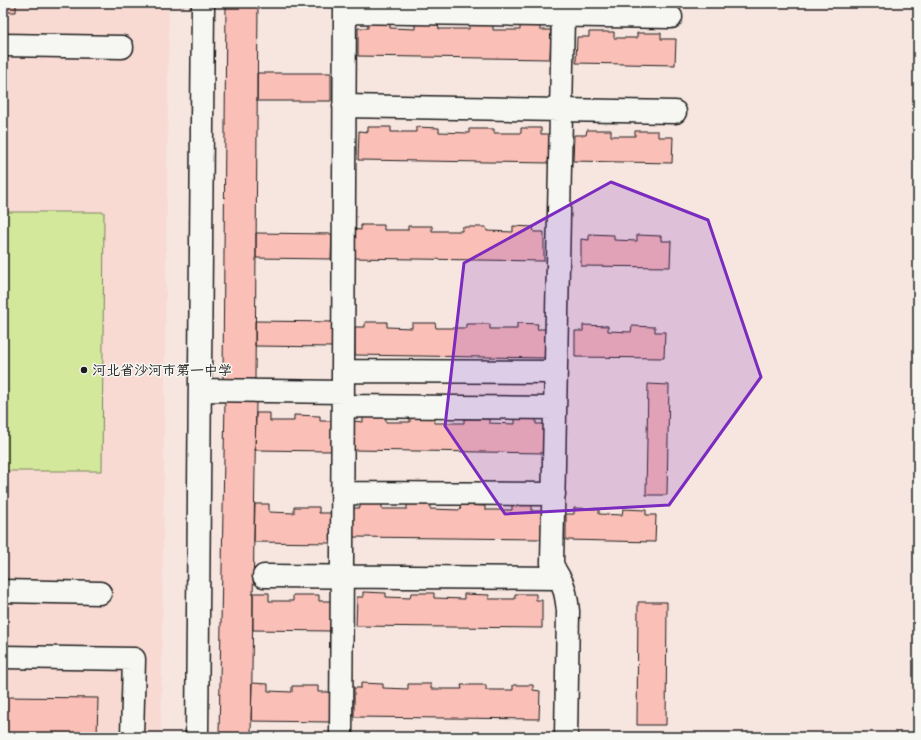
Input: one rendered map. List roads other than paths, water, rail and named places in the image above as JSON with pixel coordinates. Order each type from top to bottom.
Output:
[{"type":"street","points":[[197,737],[204,3]]},
{"type":"street","points":[[341,737],[345,7],[563,15],[670,17]]},
{"type":"street","points":[[563,15],[552,563],[554,571],[566,594],[568,611],[566,737]]},
{"type":"street","points":[[3,45],[122,47]]},
{"type":"street","points":[[344,106],[675,112]]},
{"type":"street","points":[[343,371],[556,372]]},
{"type":"street","points":[[200,390],[343,399],[555,408]]},
{"type":"street","points":[[342,493],[554,494]]},
{"type":"street","points":[[264,576],[559,578]]},
{"type":"street","points":[[3,591],[100,593]]},
{"type":"street","points":[[3,657],[134,659],[132,737]]},
{"type":"place","name":"河北省沙河市第一中学","points":[[84,370]]}]
